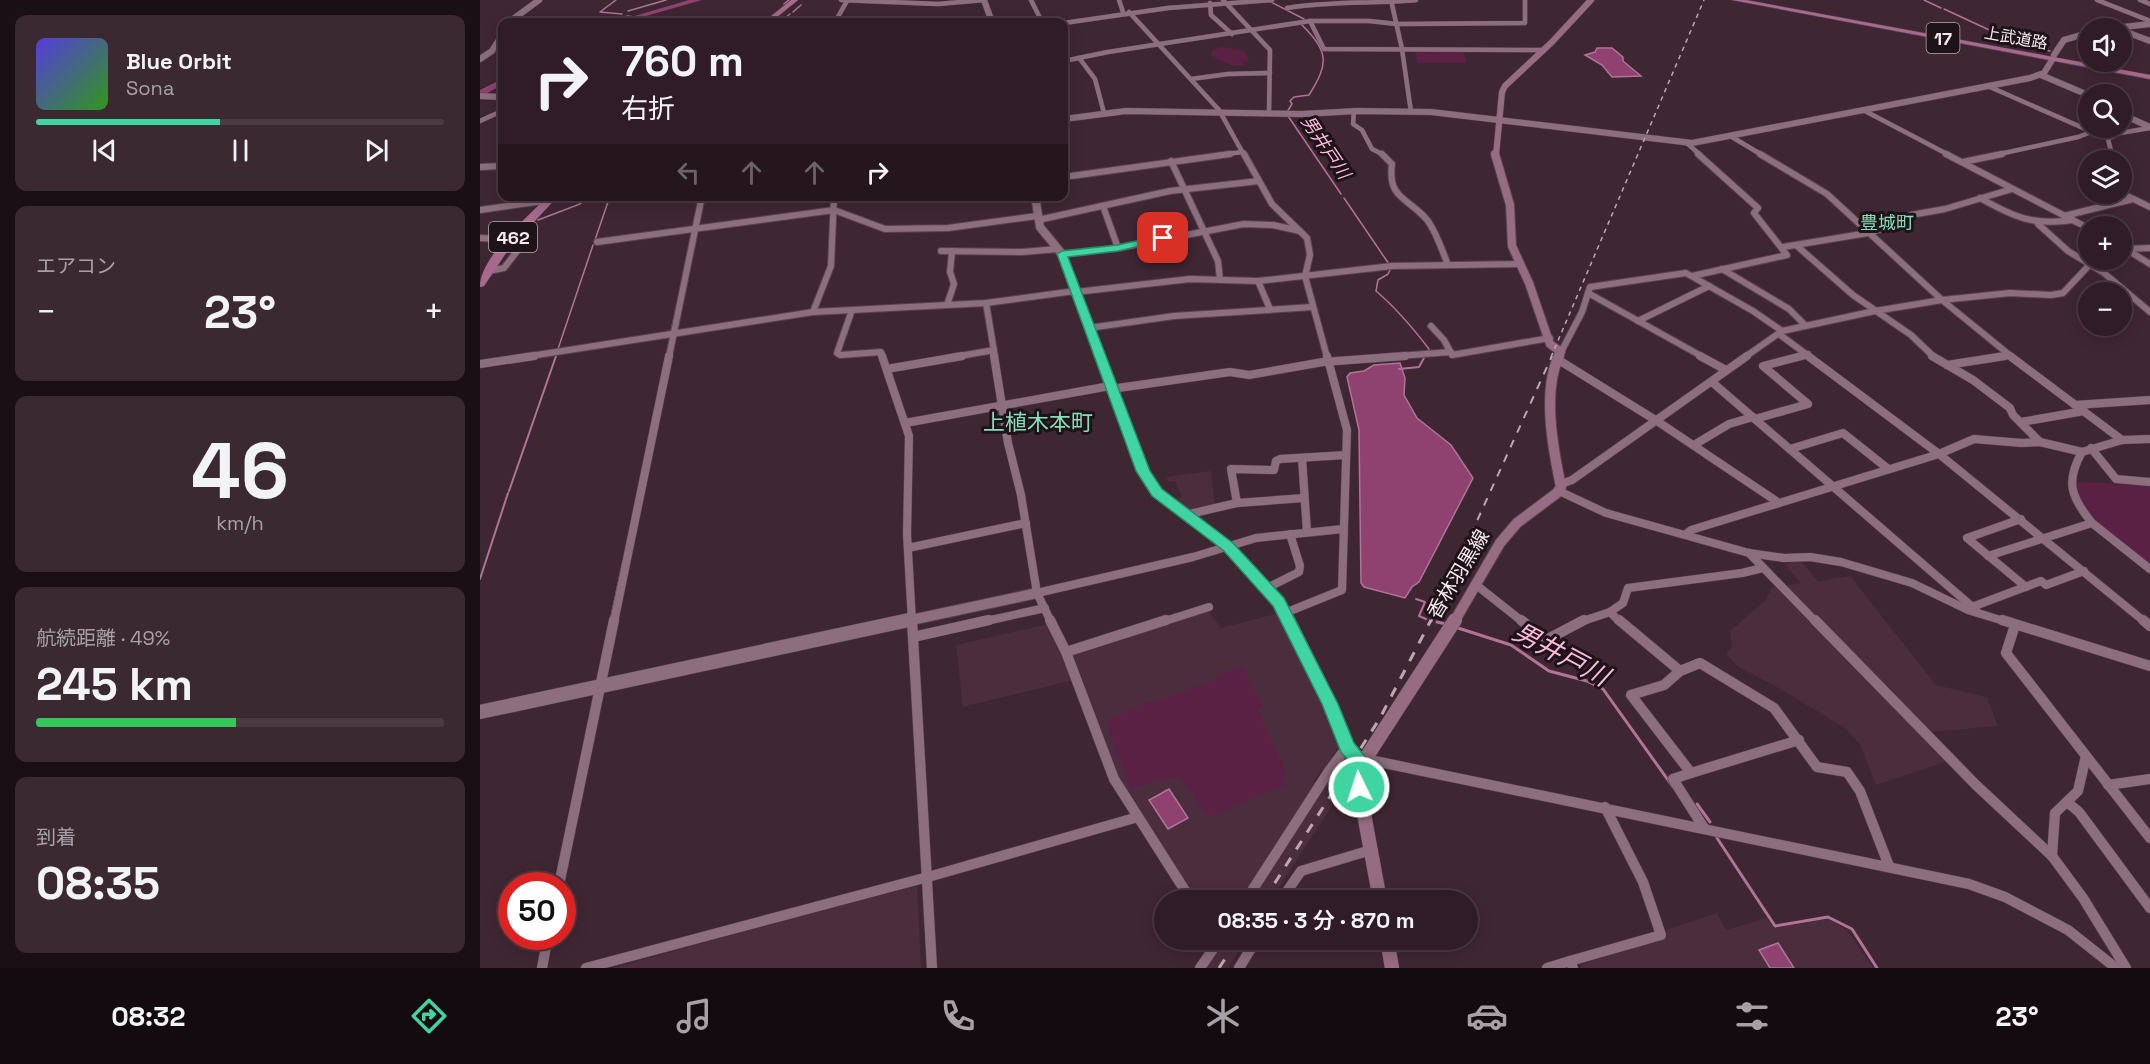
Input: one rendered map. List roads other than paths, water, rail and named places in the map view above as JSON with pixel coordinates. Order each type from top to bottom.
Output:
[{"type":"highway","points":[[771,18],[795,0]]},
{"type":"highway","points":[[778,18],[801,0]]},
{"type":"highway","name":"上武道路","points":[[1735,0],[2150,76]]},
{"type":"highway","name":"上武道路","points":[[1745,0],[2150,76]]},
{"type":"highway","name":"462","points":[[480,285],[482,271],[503,239],[543,201]]},
{"type":"highway","name":"462","points":[[482,271],[549,201]]},
{"type":"main road","points":[[1560,488],[1551,435],[1552,370],[1559,356],[1551,345],[1512,246],[1512,221],[1507,190],[1496,152],[1502,92],[1505,86],[1544,50],[1592,0]]},
{"type":"main road","name":"香林羽黒線","points":[[1378,890],[1359,787],[1364,762],[1505,536],[1527,514],[1560,488]]},
{"type":"main road","points":[[1389,950],[1392,968]]},
{"type":"street","points":[[513,18],[539,0]]},
{"type":"street","points":[[841,0],[938,4],[984,0],[991,18]]},
{"type":"street","points":[[1031,0],[1040,18]]},
{"type":"street","points":[[1119,0],[1126,12],[1220,112],[1272,204],[1307,238],[1310,255],[1305,276],[1347,430],[1342,590],[1285,613]]},
{"type":"street","points":[[1068,22],[1126,12],[1223,1],[1272,0]]},
{"type":"street","points":[[1287,8],[1312,4],[1416,0]]},
{"type":"street","points":[[1068,60],[1310,21],[1369,21],[1397,24],[1525,23],[1525,0]]},
{"type":"street","points":[[2097,0],[2150,22]]},
{"type":"street","points":[[2140,0],[2150,4]]},
{"type":"street","points":[[1223,1],[1270,50],[1269,113]]},
{"type":"street","points":[[1392,1],[1411,112]]},
{"type":"street","points":[[837,18],[847,2]]},
{"type":"street","points":[[1210,3],[1211,15],[1232,34]]},
{"type":"street","points":[[1310,21],[1324,49],[1544,50]]},
{"type":"street","points":[[2132,26],[2150,22]]},
{"type":"street","points":[[2132,34],[2150,41]]},
{"type":"street","points":[[2041,75],[2064,40],[2078,36]]},
{"type":"street","points":[[480,59],[492,51],[498,41]]},
{"type":"street","points":[[1080,59],[1095,79],[1104,113]]},
{"type":"street","points":[[1191,79],[1228,74],[1270,73]]},
{"type":"street","points":[[1068,118],[1104,113],[1411,112],[1500,120],[1687,143],[1732,137],[2041,75],[2078,90]]},
{"type":"street","points":[[1990,87],[2078,126]]},
{"type":"street","points":[[480,96],[498,97]]},
{"type":"street","points":[[1354,111],[1353,124],[1362,130],[1372,149],[1383,154],[1392,165],[1389,171],[1394,191],[1425,218],[1448,265]]},
{"type":"street","points":[[1865,111],[2078,223]]},
{"type":"street","points":[[480,121],[498,113]]},
{"type":"street","points":[[2132,119],[2150,128]]},
{"type":"street","points":[[2109,150],[2106,141],[2117,132],[2150,128]]},
{"type":"street","points":[[1732,137],[1827,194],[1941,300],[2009,355],[2122,440]]},
{"type":"street","points":[[1963,162],[2078,137]]},
{"type":"street","points":[[1687,143],[1758,208],[1754,213],[1787,255],[1692,276]]},
{"type":"street","points":[[1068,176],[1243,152]]},
{"type":"street","points":[[1171,161],[1218,261],[1220,280]]},
{"type":"street","points":[[480,167],[498,165]]},
{"type":"street","points":[[597,242],[834,210],[885,229],[948,228],[1038,218],[1184,189],[1259,181]]},
{"type":"street","points":[[1783,247],[1868,233],[1895,225],[1911,215],[1945,209],[2012,189]]},
{"type":"street","points":[[1980,198],[2017,219],[2038,224],[2073,220]]},
{"type":"street","points":[[2064,216],[2133,199],[2150,207]]},
{"type":"street","points":[[480,210],[533,201]]},
{"type":"street","points":[[562,872],[701,201]]},
{"type":"street","points":[[813,312],[831,266],[834,201]]},
{"type":"street","points":[[1036,201],[1042,230],[1060,251],[1143,471],[1157,492],[1228,547],[1267,588],[1285,613],[1330,704],[1347,747],[1364,762],[1605,807],[1969,884],[2005,897],[2068,930],[2116,968]]},
{"type":"street","points":[[1103,206],[1118,248]]},
{"type":"street","points":[[941,251],[1022,252],[1118,248],[1244,224],[1274,225],[1302,232]]},
{"type":"street","points":[[2038,224],[2060,244],[2078,254]]},
{"type":"street","points":[[480,238],[503,239]]},
{"type":"street","points":[[1797,246],[1875,311],[1911,335],[1936,359],[1947,364],[2010,408],[2013,415],[2040,442]]},
{"type":"street","points":[[2132,248],[2150,248]]},
{"type":"street","points":[[482,271],[504,268],[518,250]]},
{"type":"street","points":[[947,305],[954,285],[950,272],[952,251]]},
{"type":"street","points":[[2132,253],[2150,264]]},
{"type":"street","points":[[480,364],[813,312],[986,303],[1190,279],[1258,281],[1392,266],[1519,264]]},
{"type":"street","points":[[1722,269],[1740,283],[1782,306],[1805,325]]},
{"type":"street","points":[[2084,270],[2063,293],[2051,295],[2010,293],[1941,300],[1805,325],[1781,333],[1560,488],[1606,513],[1749,553],[1784,558],[1810,557],[1841,562],[1912,583],[2015,625],[2150,666]]},
{"type":"street","points":[[2100,270],[2150,312]]},
{"type":"street","points":[[1779,502],[1559,356],[1582,312],[1590,287],[1686,273],[1754,311],[2044,537],[2150,626]]},
{"type":"street","points":[[1258,281],[1270,309]]},
{"type":"street","points":[[1638,321],[1709,285]]},
{"type":"street","points":[[1588,293],[1726,370]]},
{"type":"street","points":[[986,303],[1004,405],[1008,443],[1026,523],[1037,593],[1066,652],[1114,779],[1185,890]]},
{"type":"street","points":[[1089,328],[1174,316],[1313,307]]},
{"type":"street","points":[[852,310],[837,353],[840,356],[881,352],[909,436],[908,548],[932,968]]},
{"type":"street","points":[[1431,326],[1452,355],[1550,338]]},
{"type":"street","points":[[887,369],[994,350]]},
{"type":"street","points":[[905,423],[1110,388],[1230,372],[1249,375],[1329,362],[1451,352]]},
{"type":"street","points":[[1694,445],[1729,424],[1808,404],[1763,366],[1808,354]]},
{"type":"street","points":[[1947,364],[2009,355]]},
{"type":"street","points":[[1712,382],[1976,610]]},
{"type":"street","points":[[2075,405],[2150,400]]},
{"type":"street","points":[[2021,422],[2084,411]]},
{"type":"street","points":[[1790,449],[1843,433],[1887,468]]},
{"type":"street","points":[[1686,534],[1779,502],[1939,454],[1974,439],[2022,443],[2040,442],[2082,452],[2122,440],[2150,439]]},
{"type":"street","points":[[2091,448],[2116,479],[2150,482]]},
{"type":"street","points":[[2082,452],[2070,474],[2070,484],[2078,504],[2092,523],[2150,569]]},
{"type":"street","points":[[1237,503],[1231,469],[1274,470],[1276,461],[1280,459],[1346,455]]},
{"type":"street","points":[[1302,458],[1307,532]]},
{"type":"street","points":[[1185,515],[1237,503],[1304,498]]},
{"type":"street","points":[[2021,519],[1967,538],[2026,587]]},
{"type":"street","points":[[908,548],[1026,523]]},
{"type":"street","points":[[1988,556],[2092,523]]},
{"type":"street","points":[[480,712],[1037,593],[1193,557],[1256,538],[1344,529]]},
{"type":"street","points":[[1267,588],[1299,572],[1300,566],[1290,534]]},
{"type":"street","points":[[1749,553],[1976,785],[2052,856],[2083,898],[2126,968]]},
{"type":"street","points":[[1475,584],[1546,640],[1582,621],[1610,612],[1623,603],[1628,588],[1742,573],[1763,568]]},
{"type":"street","points":[[1976,610],[2041,581],[2046,585],[2084,571]]},
{"type":"street","points":[[1066,652],[1209,606]]},
{"type":"street","points":[[913,637],[1045,608]]},
{"type":"street","points":[[1610,612],[1629,631],[1642,638],[1680,671]]},
{"type":"street","points":[[2015,625],[2006,653],[2150,838]]},
{"type":"street","points":[[1691,773],[1630,695],[1664,685],[1680,671],[1700,663],[1774,708],[1817,767],[1846,772],[1860,791],[1889,866]]},
{"type":"street","points":[[1704,828],[1673,779],[1799,740]]},
{"type":"street","points":[[1252,890],[1347,747]]},
{"type":"street","points":[[2052,856],[2055,813],[2078,791],[2086,756]]},
{"type":"street","points":[[2108,785],[2150,779]]},
{"type":"street","points":[[2067,802],[2079,812],[2150,908]]},
{"type":"street","points":[[1547,968],[1572,964],[1661,935],[1647,890],[1635,865],[1615,834],[1605,807]]},
{"type":"street","points":[[586,968],[928,878],[1138,817]]},
{"type":"street","points":[[1288,890],[1300,871],[1371,850]]},
{"type":"street","points":[[542,968],[545,950]]},
{"type":"street","points":[[1200,968],[1212,950]]},
{"type":"street","points":[[1239,968],[1250,950]]},
{"type":"waterway","points":[[616,0],[600,12],[622,14]]},
{"type":"waterway","points":[[628,11],[666,0]]},
{"type":"waterway","points":[[633,18],[698,0]]},
{"type":"waterway","points":[[784,4],[789,0]]},
{"type":"waterway","points":[[1924,0],[1941,8]]},
{"type":"waterway","name":"男井戸川","points":[[1269,1],[1304,19],[1301,24],[1317,42],[1323,57],[1320,74],[1309,95],[1294,97],[1290,101],[1292,104],[1287,112]]},
{"type":"waterway","points":[[793,12],[801,5]]},
{"type":"waterway","points":[[1944,9],[2026,47],[2050,51]]},
{"type":"waterway","points":[[785,18],[790,14]]},
{"type":"waterway","points":[[627,16],[634,17]]},
{"type":"waterway","points":[[480,94],[498,84]]},
{"type":"waterway","name":"男井戸川","points":[[1288,116],[1341,194]]},
{"type":"waterway","name":"男井戸川","points":[[1344,198],[1389,264]]},
{"type":"waterway","points":[[538,220],[583,201]]},
{"type":"waterway","points":[[595,240],[608,201]]},
{"type":"waterway","points":[[558,349],[593,245]]},
{"type":"waterway","name":"男井戸川","points":[[1391,268],[1388,274],[1378,280],[1376,291],[1404,318],[1429,349],[1424,357]]},
{"type":"waterway","points":[[671,331],[677,305]]},
{"type":"waterway","points":[[666,356],[670,338]]},
{"type":"waterway","points":[[509,491],[556,356]]},
{"type":"waterway","name":"男井戸川","points":[[1399,369],[1419,367],[1425,356]]},
{"type":"waterway","points":[[480,579],[508,493]]},
{"type":"waterway","points":[[611,618],[623,562]]},
{"type":"waterway","name":"男井戸川","points":[[1416,599],[1425,602],[1419,616],[1426,619]]},
{"type":"waterway","name":"男井戸川","points":[[1437,622],[1446,624]]},
{"type":"waterway","name":"男井戸川","points":[[1458,628],[1511,645],[1549,671],[1587,681],[1603,689],[1673,787]]},
{"type":"waterway","name":"男井戸川","points":[[1697,804],[1710,822]]},
{"type":"waterway","name":"男井戸川","points":[[1717,838],[1775,926],[1828,917],[1852,929],[1877,968]]},
{"type":"railway","points":[[1551,357],[1704,0]]},
{"type":"railway","points":[[1431,622],[1552,356]]},
{"type":"railway","points":[[1270,890],[1380,718],[1431,620]]},
{"type":"railway","points":[[1219,968],[1231,950]]},
{"type":"district","name":"豊城町","points":[[1887,222]]},
{"type":"district","name":"上植木本町","points":[[1038,422]]}]
